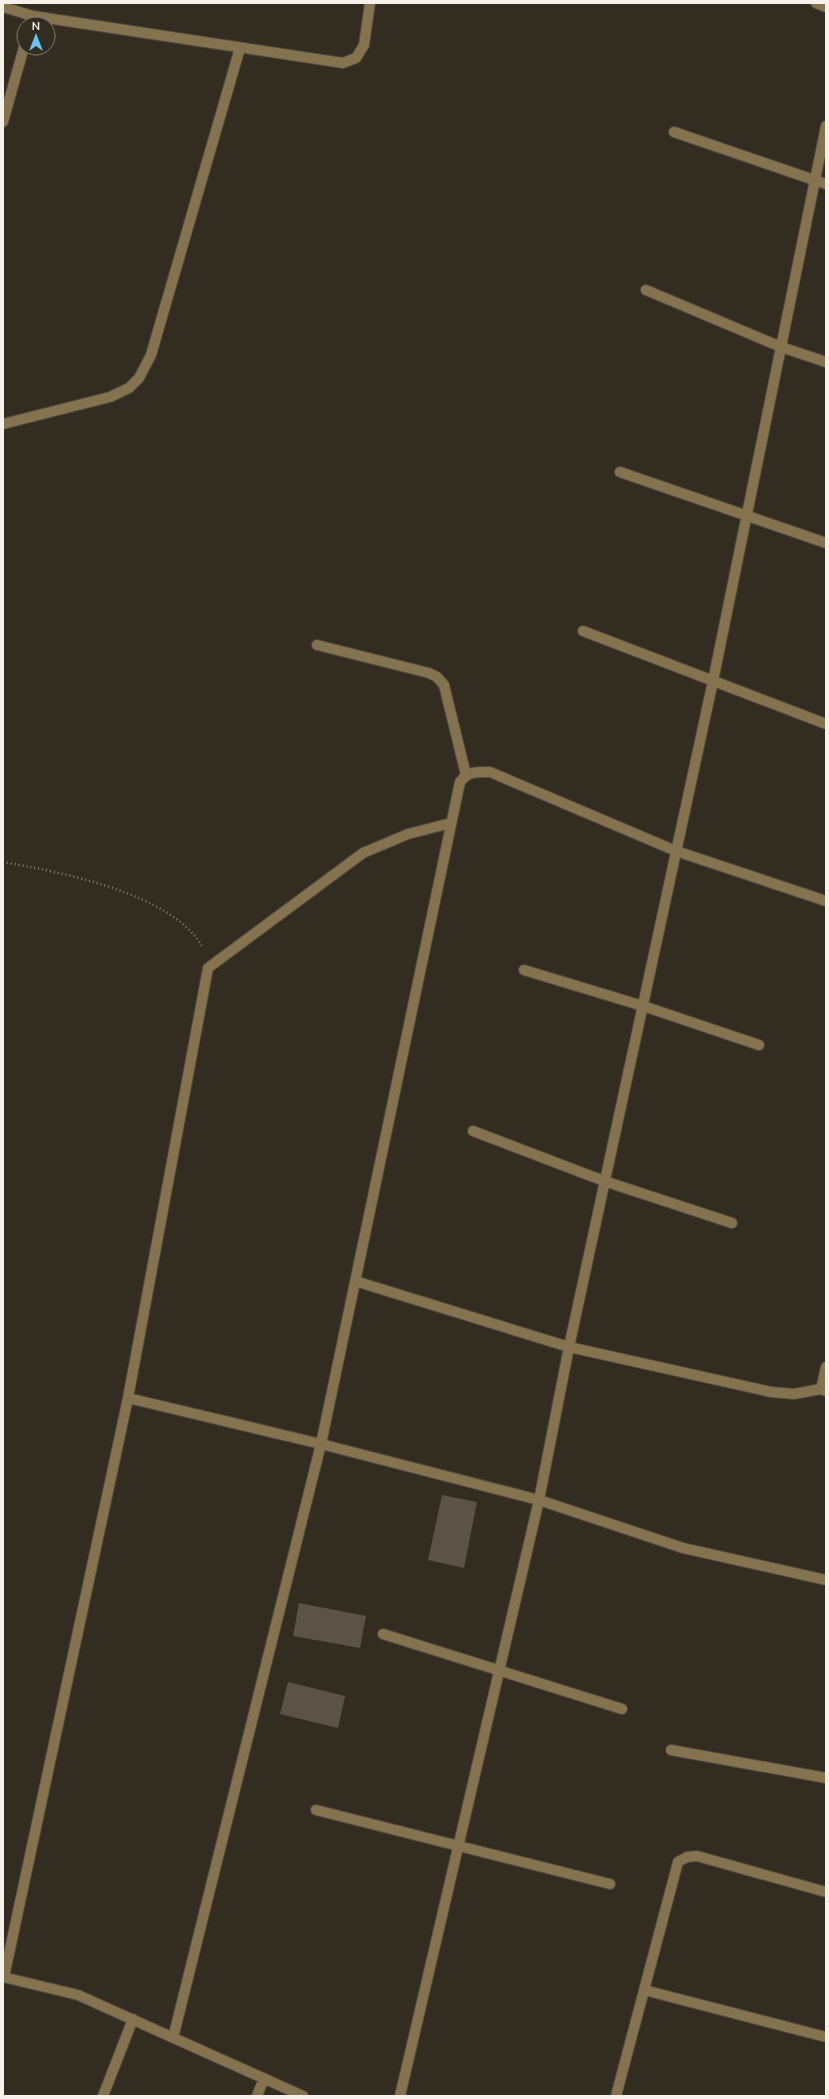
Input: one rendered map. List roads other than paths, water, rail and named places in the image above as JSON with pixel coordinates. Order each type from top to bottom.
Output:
[{"type":"street","points":[[56,23],[344,63],[356,58],[364,45],[370,3]]},
{"type":"street","points":[[816,3],[826,7]]},
{"type":"street","points":[[3,7],[23,16]]},
{"type":"street","points":[[3,424],[110,397],[129,388],[139,378],[151,355],[240,48]]},
{"type":"street","points":[[3,122],[21,56]]},
{"type":"street","points":[[400,2096],[539,1500],[604,1181],[713,681],[826,126]]},
{"type":"street","points":[[674,132],[826,184]]},
{"type":"street","points":[[646,290],[781,347],[826,362]]},
{"type":"street","points":[[620,472],[826,543]]},
{"type":"street","points":[[583,632],[826,724]]},
{"type":"street","points":[[317,644],[429,673],[437,678],[444,685],[466,775]]},
{"type":"street","points":[[173,2038],[321,1444],[460,782],[466,775],[475,772],[490,772],[676,850],[826,901]]},
{"type":"street","points":[[303,2096],[78,1995],[4,1977],[128,1398],[208,968],[363,853],[408,834],[451,823]]},
{"type":"street","points":[[524,970],[643,1006],[759,1045]]},
{"type":"street","points":[[474,1131],[604,1181],[732,1223]]},
{"type":"street","points":[[355,1281],[569,1347],[771,1392],[794,1394],[824,1390],[826,1367]]},
{"type":"street","points":[[128,1398],[321,1444],[539,1500],[683,1548],[826,1580]]},
{"type":"street","points":[[383,1634],[500,1672],[622,1709]]},
{"type":"street","points":[[671,1750],[826,1778]]},
{"type":"street","points":[[316,1810],[610,1884]]},
{"type":"street","points":[[616,2096],[678,1862],[687,1857],[697,1856],[826,1892]]},
{"type":"street","points":[[644,1990],[826,2037]]},
{"type":"street","points":[[103,2096],[132,2019]]},
{"type":"street","points":[[257,2096],[264,2078]]}]
